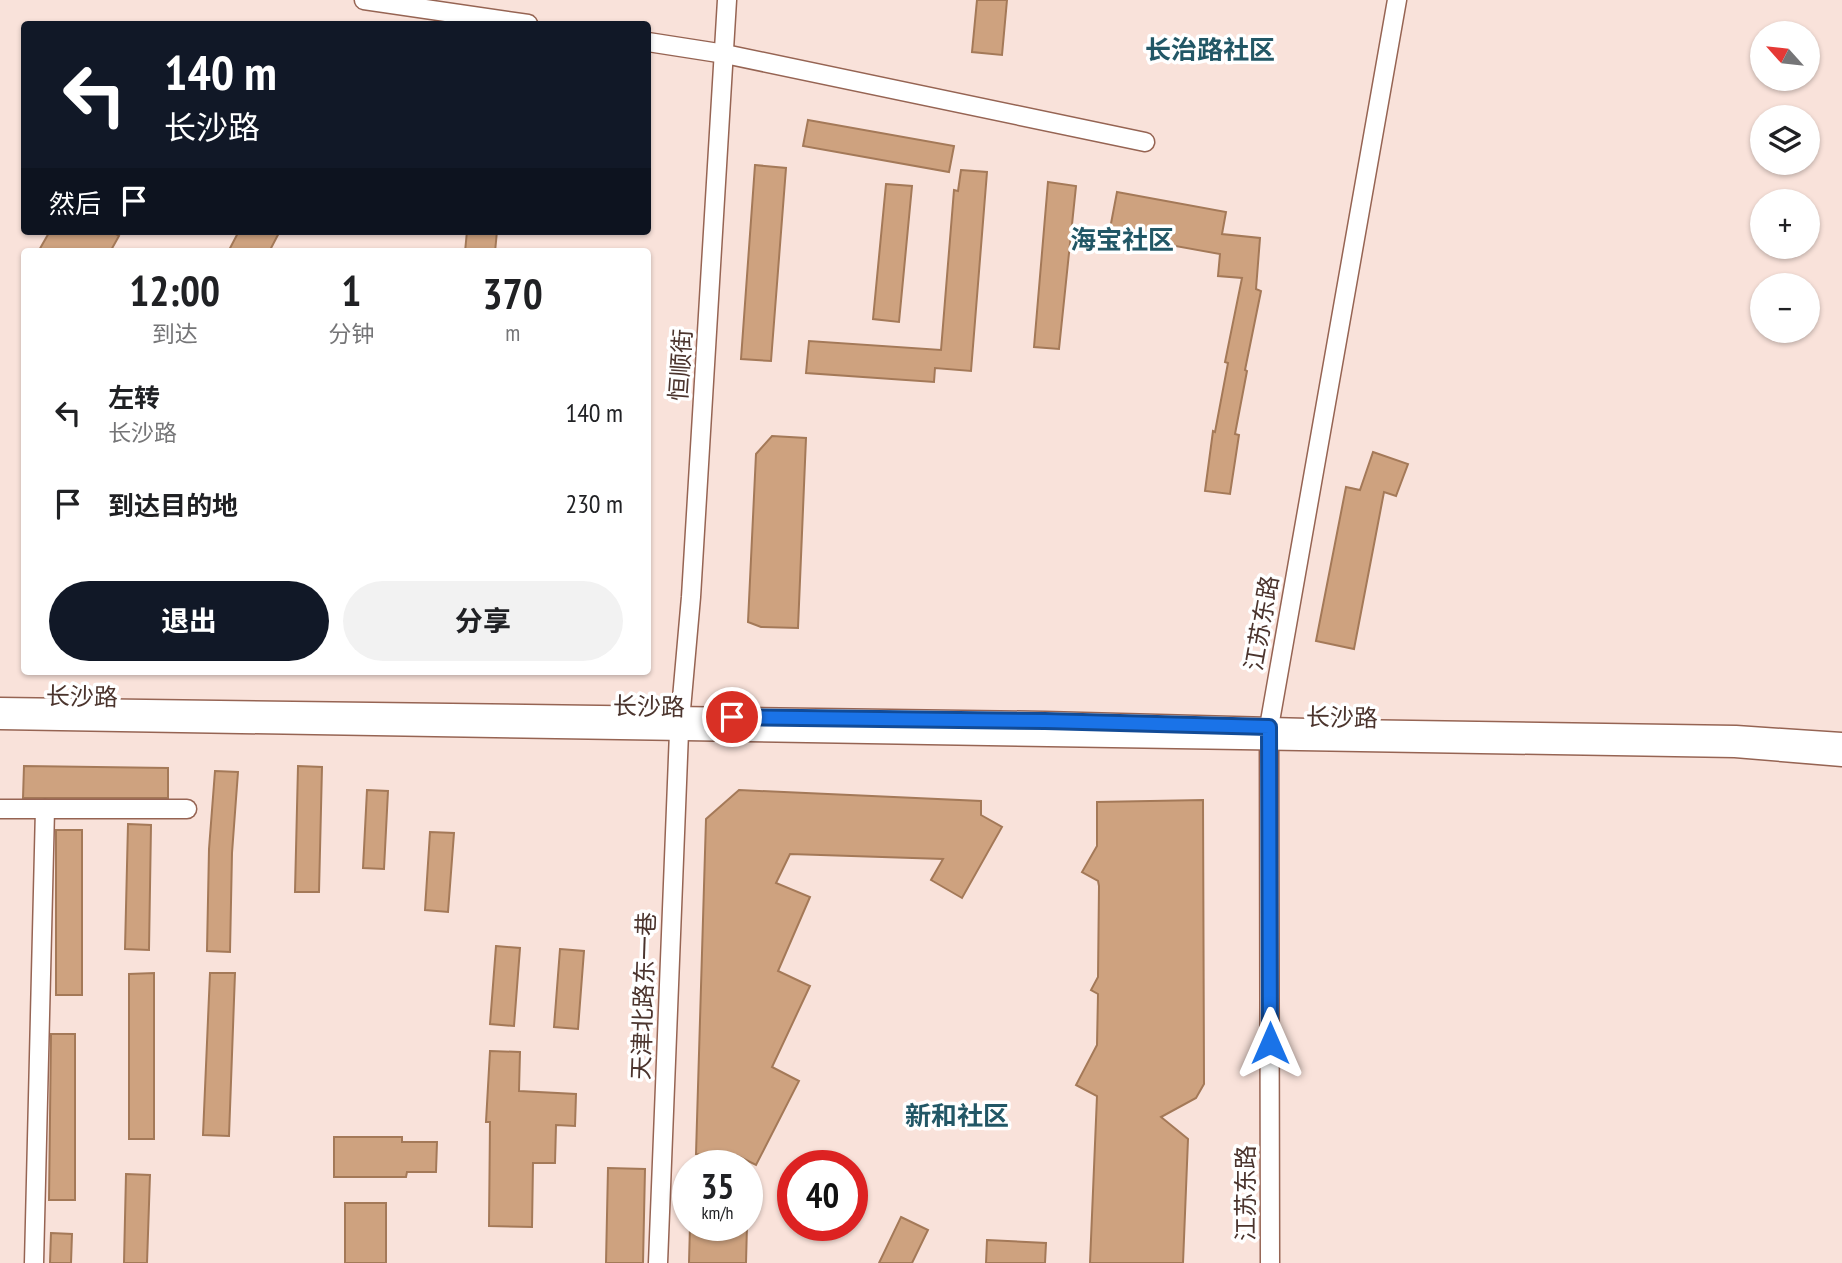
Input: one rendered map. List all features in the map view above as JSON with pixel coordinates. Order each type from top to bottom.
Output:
[{"type":"street","points":[[363,0],[507,21]]},
{"type":"street","name":"恒顺街","points":[[680,724],[691,597],[727,0]]},
{"type":"street","name":"江苏东路","points":[[1270,1263],[1269,734],[1397,0]]},
{"type":"street","points":[[651,42],[725,54],[1145,142]]},
{"type":"street","name":"长沙路","points":[[0,707],[680,724],[1269,734],[1735,748],[1842,757]]},
{"type":"street","name":"长沙路","points":[[0,720],[680,724]]},
{"type":"street","name":"天津北路东一巷","points":[[658,1263],[680,724]]},
{"type":"street","name":"长沙路","points":[[1269,734],[1723,735],[1842,742]]},
{"type":"street","points":[[0,809],[187,809]]},
{"type":"street","points":[[34,1263],[45,809]]},
{"type":"building","points":[[977,0],[1007,0],[1002,55],[972,52]]},
{"type":"building","points":[[808,120],[954,146],[949,172],[803,146]]},
{"type":"building","points":[[755,165],[786,168],[771,361],[741,359]]},
{"type":"building","points":[[961,170],[987,172],[971,371],[935,368],[934,382],[806,373],[809,341],[941,350],[954,190],[958,191]]},
{"type":"building","points":[[1048,182],[1076,186],[1059,349],[1034,347]]},
{"type":"building","points":[[886,184],[912,186],[899,322],[873,319]]},
{"type":"building","points":[[1117,192],[1226,212],[1222,234],[1260,238],[1256,289],[1261,291],[1235,434],[1239,435],[1230,494],[1205,491],[1213,431],[1215,432],[1228,363],[1225,362],[1242,278],[1218,276],[1220,254],[1109,234]]},
{"type":"building","points":[[48,235],[119,236],[112,248],[40,248]]},
{"type":"building","points":[[237,235],[278,235],[271,248],[230,248]]},
{"type":"building","points":[[467,235],[497,235],[495,248],[465,248]]},
{"type":"building","points":[[772,436],[806,438],[798,628],[761,627],[748,622],[756,454]]},
{"type":"building","points":[[1373,452],[1408,464],[1396,496],[1384,492],[1354,649],[1316,641],[1346,487],[1360,490]]},
{"type":"building","points":[[24,766],[168,768],[168,798],[23,798]]},
{"type":"building","points":[[298,766],[322,767],[319,892],[295,892]]},
{"type":"building","points":[[215,771],[238,772],[232,853],[230,952],[207,951],[209,849]]},
{"type":"building","points":[[367,790],[388,791],[384,869],[363,868]]},
{"type":"building","points":[[739,790],[981,801],[981,815],[1002,827],[962,898],[931,880],[943,859],[790,854],[776,883],[810,897],[778,971],[810,986],[772,1067],[799,1081],[763,1151],[696,1150],[706,819]]},
{"type":"building","points":[[1203,800],[1204,1084],[1196,1098],[1161,1117],[1188,1139],[1183,1263],[1090,1263],[1097,1096],[1076,1085],[1097,1045],[1098,994],[1091,990],[1098,977],[1099,886],[1098,881],[1082,872],[1097,846],[1097,802]]},
{"type":"building","points":[[128,824],[151,825],[149,950],[125,949]]},
{"type":"building","points":[[56,830],[82,830],[82,995],[56,995]]},
{"type":"building","points":[[430,832],[454,833],[448,912],[425,910]]},
{"type":"building","points":[[496,946],[520,948],[514,1026],[490,1024]]},
{"type":"building","points":[[560,949],[584,951],[578,1029],[554,1027]]},
{"type":"building","points":[[154,973],[154,1139],[129,1139],[129,974]]},
{"type":"building","points":[[210,973],[235,973],[229,1136],[203,1135]]},
{"type":"building","points":[[51,1034],[75,1034],[75,1200],[49,1200]]},
{"type":"building","points":[[490,1051],[520,1052],[519,1091],[576,1094],[575,1126],[556,1125],[555,1163],[533,1163],[532,1227],[489,1226],[490,1122],[486,1122]]},
{"type":"building","points":[[334,1137],[402,1137],[402,1142],[437,1142],[436,1172],[407,1172],[406,1177],[334,1177]]},
{"type":"building","points":[[608,1168],[645,1169],[643,1263],[606,1263]]},
{"type":"building","points":[[126,1174],[150,1175],[147,1263],[124,1263]]},
{"type":"building","points":[[345,1203],[386,1203],[386,1263],[345,1263]]},
{"type":"building","points":[[901,1217],[928,1230],[912,1263],[879,1263]]},
{"type":"building","points":[[51,1233],[72,1234],[71,1263],[50,1263]]},
{"type":"building","points":[[987,1240],[1046,1243],[1045,1263],[986,1263]]},
{"type":"building","points":[[690,1241],[747,1241],[746,1263],[689,1263]]},
{"type":"district","name":"长治路社区","points":[[1210,50]]},
{"type":"district","name":"海宝社区","points":[[1122,240]]},
{"type":"district","name":"新和社区","points":[[957,1116]]},
{"type":"route","points":[[732,717],[1269,727],[1270,1043]]}]
